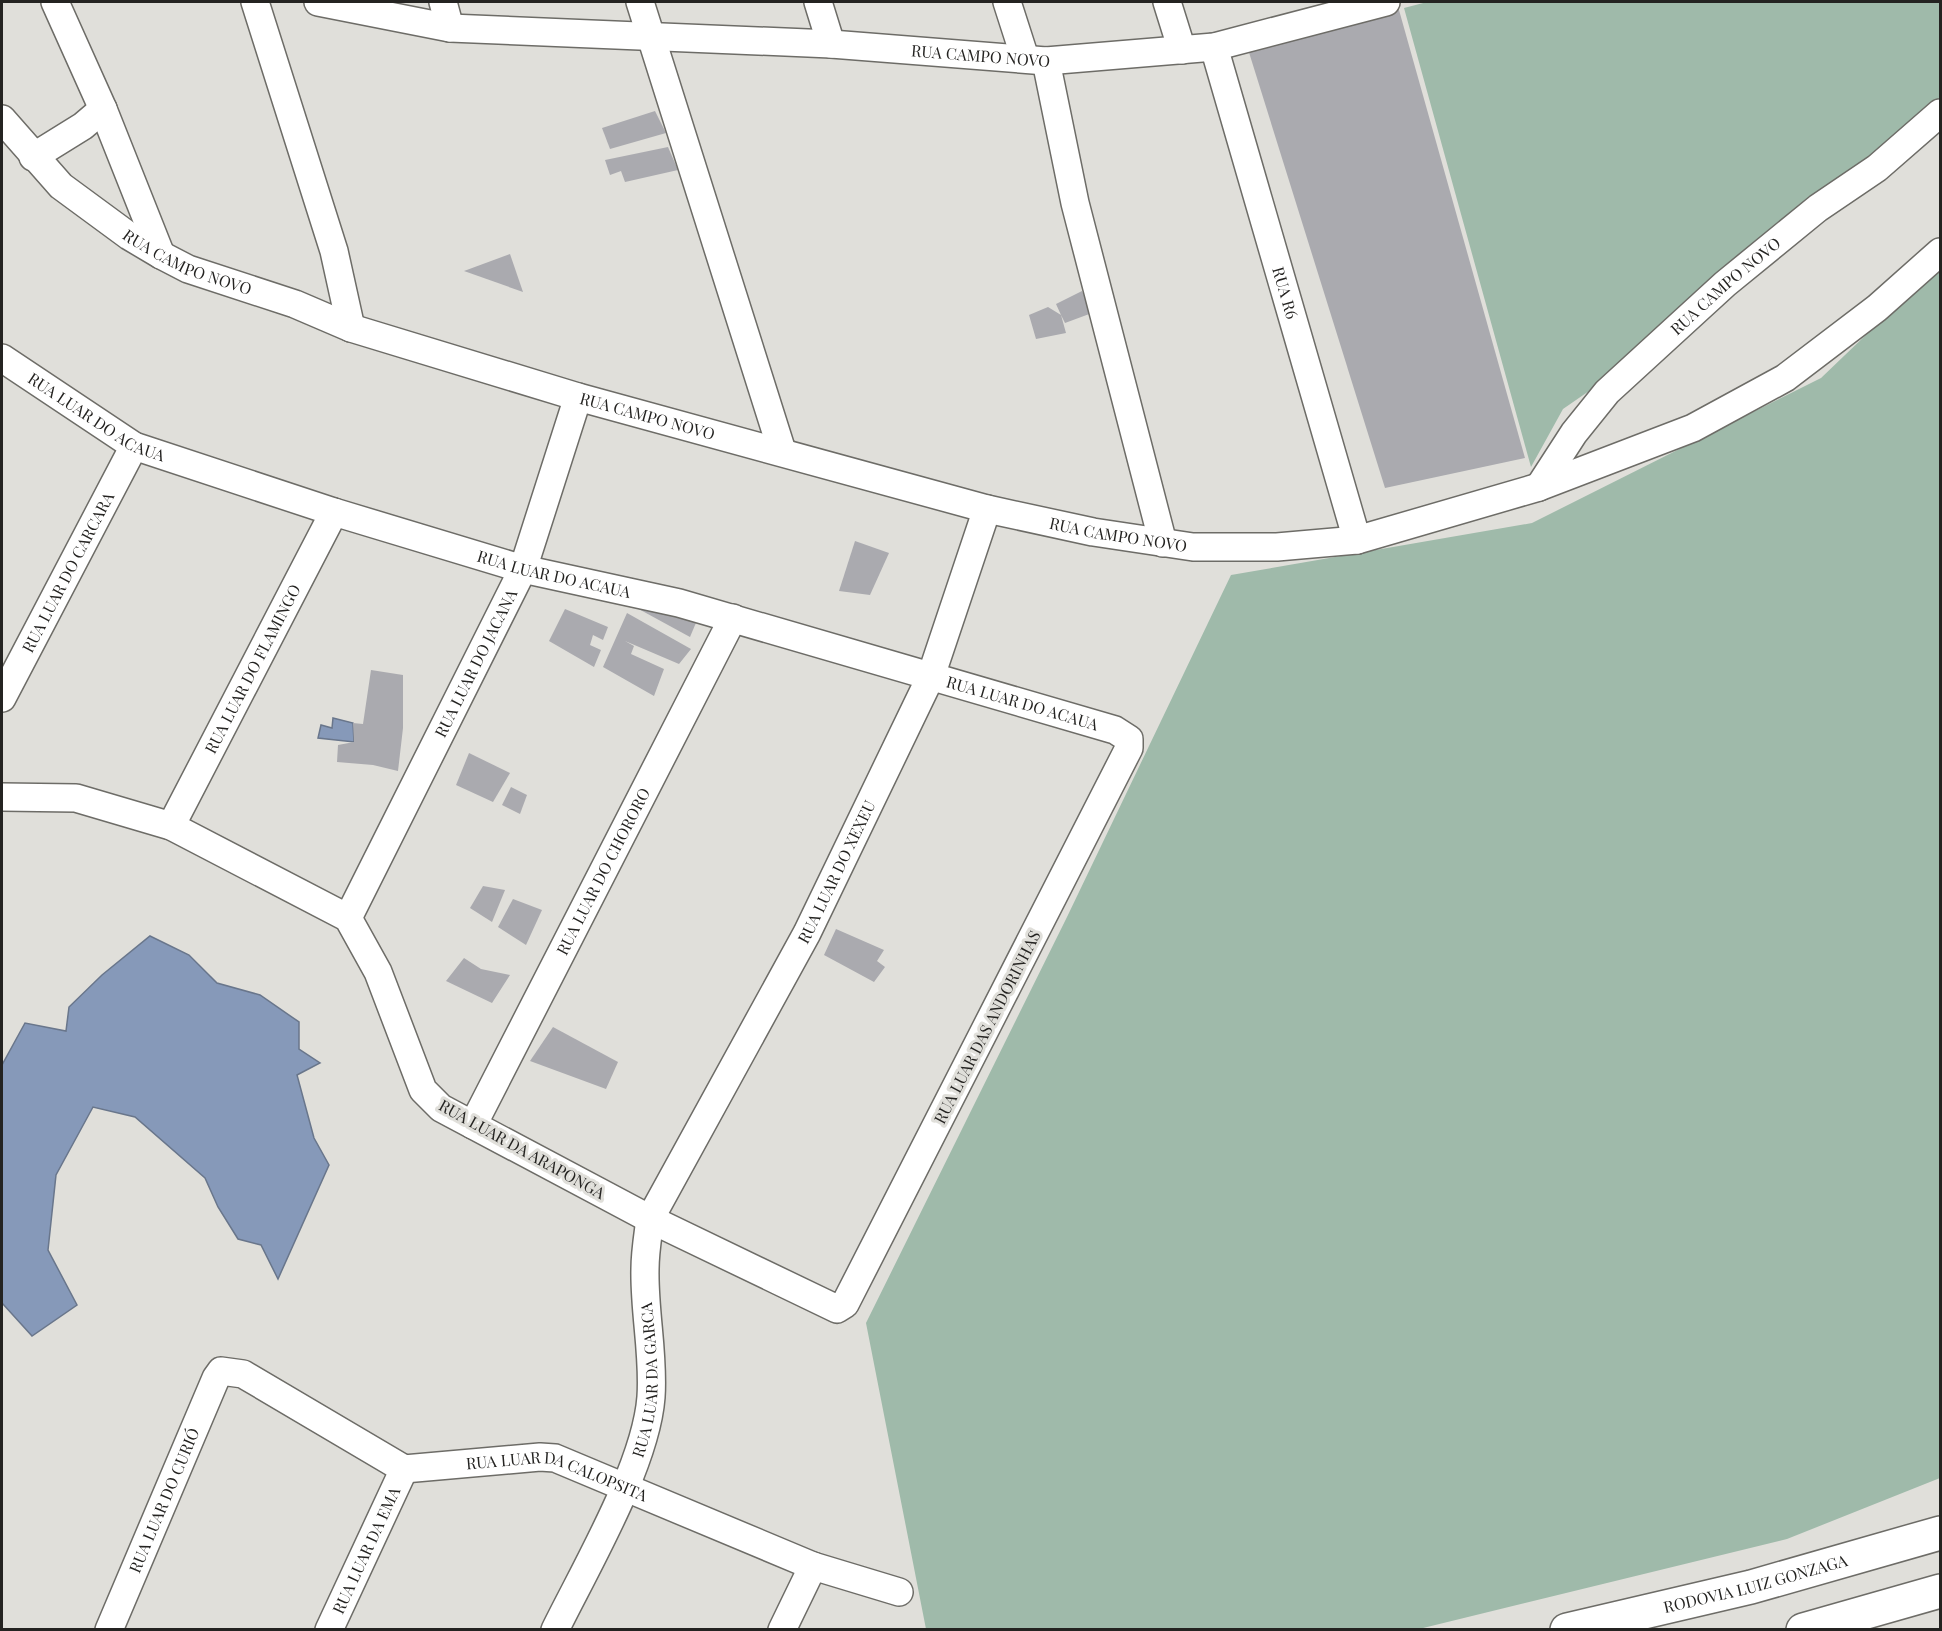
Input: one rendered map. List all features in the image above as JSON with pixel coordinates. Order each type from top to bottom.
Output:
[{"type":"highway","name":"RODOVIA LUIZ GONZAGA","points":[[1567,1629],[1751,1587],[1941,1533]]},
{"type":"highway","points":[[1803,1629],[1941,1591]]},
{"type":"street","points":[[55,2],[103,109],[160,255]]},
{"type":"street","points":[[255,2],[334,251],[351,327]]},
{"type":"street","name":"RUA CAMPO NOVO","points":[[318,2],[450,28],[831,44],[1035,60],[1214,47],[1386,2]]},
{"type":"street","points":[[443,2],[450,28]]},
{"type":"street","points":[[640,2],[782,451]]},
{"type":"street","points":[[818,2],[831,44]]},
{"type":"street","points":[[1007,2],[1035,60],[1075,203],[1163,543]]},
{"type":"street","points":[[1167,2],[1182,50]]},
{"type":"street","name":"RUA R6","points":[[1214,47],[1357,540]]},
{"type":"street","points":[[33,157],[83,126],[103,109]]},
{"type":"street","name":"RUA CAMPO NOVO","points":[[1539,487],[1574,433],[1607,392],[1725,284],[1818,208],[1877,168],[1941,113]]},
{"type":"street","name":"RUA CAMPO NOVO","points":[[2,119],[33,157],[61,186],[129,236],[188,269],[295,304],[351,327],[578,397],[987,509],[1093,532],[1193,547],[1277,547],[1357,540],[1539,487],[1693,428],[1785,378],[1877,308],[1941,252]]},
{"type":"street","name":"RUA LUAR DO ACAUA","points":[[2,358],[134,446],[334,512],[523,569],[630,590],[733,618],[1115,730],[1129,739]]},
{"type":"street","name":"RUA LUAR DO JACANA","points":[[348,918],[523,569],[578,397]]},
{"type":"street","name":"RUA LUAR DO CARCARA","points":[[2,698],[134,446]]},
{"type":"street","name":"RUA LUAR DO XEXEU","points":[[650,1219],[807,933],[931,676],[987,509]]},
{"type":"street","name":"RUA LUAR DO FLAMINGO","points":[[171,826],[334,512]]},
{"type":"street","name":"RUA LUAR DO CHORORO","points":[[473,1125],[733,618]]},
{"type":"street","name":"RUA LUAR DAS ANDORINHAS","points":[[837,1309],[845,1304],[1112,785],[1129,748],[1129,739]]},
{"type":"street","points":[[2,797],[76,798],[171,826],[348,918]]},
{"type":"street","name":"RUA LUAR DA ARAPONGA","points":[[348,918],[378,972],[423,1090],[441,1108],[650,1219],[837,1309]]},
{"type":"street","name":"RUA LUAR DA GARCA","points":[[555,1629],[625,1485],[641,1443],[651,1399],[651,1348],[645,1269],[650,1219]]},
{"type":"street","name":"RUA LUAR DO CURIÓ","points":[[109,1629],[221,1371],[243,1374],[404,1469]]},
{"type":"street","name":"RUA LUAR DA CALOPSITA","points":[[404,1469],[540,1457],[573,1463],[813,1566],[899,1592]]},
{"type":"street","name":"RUA LUAR DA EMA","points":[[329,1629],[404,1469]]},
{"type":"street","points":[[782,1629],[813,1566]]},
{"type":"green space","points":[[1427,2],[1940,2],[1940,97],[1873,156],[1605,380],[1563,409],[1531,467],[1404,8]]},
{"type":"green space","points":[[1940,264],[1940,1478],[1787,1539],[1419,1629],[926,1629],[866,1323],[1067,917],[1231,575],[1532,523],[1821,378]]},
{"type":"water","points":[[333,718],[353,723],[354,742],[318,738],[321,725],[332,728]]},
{"type":"water","points":[[150,936],[189,955],[217,983],[260,995],[299,1022],[299,1049],[320,1063],[297,1075],[314,1138],[329,1165],[278,1279],[261,1245],[238,1239],[218,1207],[205,1178],[135,1117],[93,1107],[56,1175],[48,1250],[77,1305],[32,1336],[2,1303],[2,1065],[25,1023],[66,1031],[69,1007],[102,975]]},
{"type":"building","points":[[1397,3],[1525,458],[1385,488],[1247,46]]},
{"type":"building","points":[[655,111],[666,133],[610,149],[602,128]]},
{"type":"building","points":[[668,147],[678,170],[625,182],[621,171],[610,175],[605,160]]},
{"type":"building","points":[[510,254],[523,292],[464,271]]},
{"type":"building","points":[[1082,291],[1092,313],[1065,323],[1056,304]]},
{"type":"building","points":[[1048,307],[1061,315],[1066,333],[1036,339],[1029,315]]},
{"type":"building","points":[[855,541],[889,553],[870,595],[839,591]]},
{"type":"building","points":[[635,607],[698,618],[690,637]]},
{"type":"building","points":[[565,609],[608,627],[603,640],[593,635],[590,645],[601,650],[594,667],[549,641]]},
{"type":"building","points":[[627,613],[691,649],[679,664],[625,641],[634,646],[631,654],[664,669],[654,696],[603,667]]},
{"type":"building","points":[[371,670],[403,675],[403,728],[398,771],[373,765],[337,762],[338,745],[354,742],[353,723],[363,724]]},
{"type":"building","points":[[469,753],[510,773],[493,802],[456,785]]},
{"type":"building","points":[[511,787],[527,795],[520,814],[502,805]]},
{"type":"building","points":[[483,886],[505,890],[492,922],[470,908]]},
{"type":"building","points":[[513,899],[542,910],[526,945],[498,927]]},
{"type":"building","points":[[836,929],[884,950],[877,961],[885,967],[874,982],[824,955]]},
{"type":"building","points":[[464,958],[481,969],[510,975],[492,1003],[446,981]]},
{"type":"building","points":[[553,1027],[618,1062],[606,1089],[530,1061]]}]
